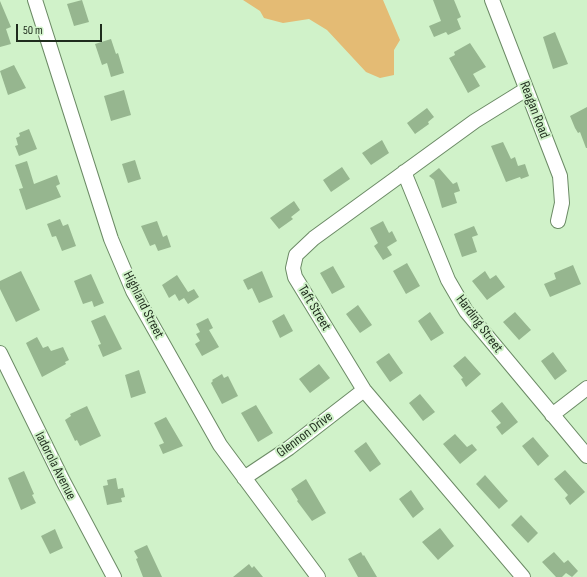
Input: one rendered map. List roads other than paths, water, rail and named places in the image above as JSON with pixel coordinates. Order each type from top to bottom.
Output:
[{"type":"street","name":"Highland Street","points":[[35,0],[111,239],[133,291],[220,445],[318,577]]},
{"type":"street","name":"Reagan Road","points":[[492,0],[560,176],[562,203],[558,221]]},
{"type":"street","name":"Taft Street","points":[[523,577],[364,390],[295,277],[294,262],[296,255],[306,244],[475,121],[526,90]]},
{"type":"street","name":"Harding Street","points":[[404,172],[448,280],[466,311],[587,456]]},
{"type":"street","name":"Iadorola Avenue","points":[[0,353],[63,481],[114,577]]},
{"type":"street","points":[[552,415],[587,388]]},
{"type":"street","name":"Glennon Drive","points":[[244,478],[289,448],[364,390]]}]
